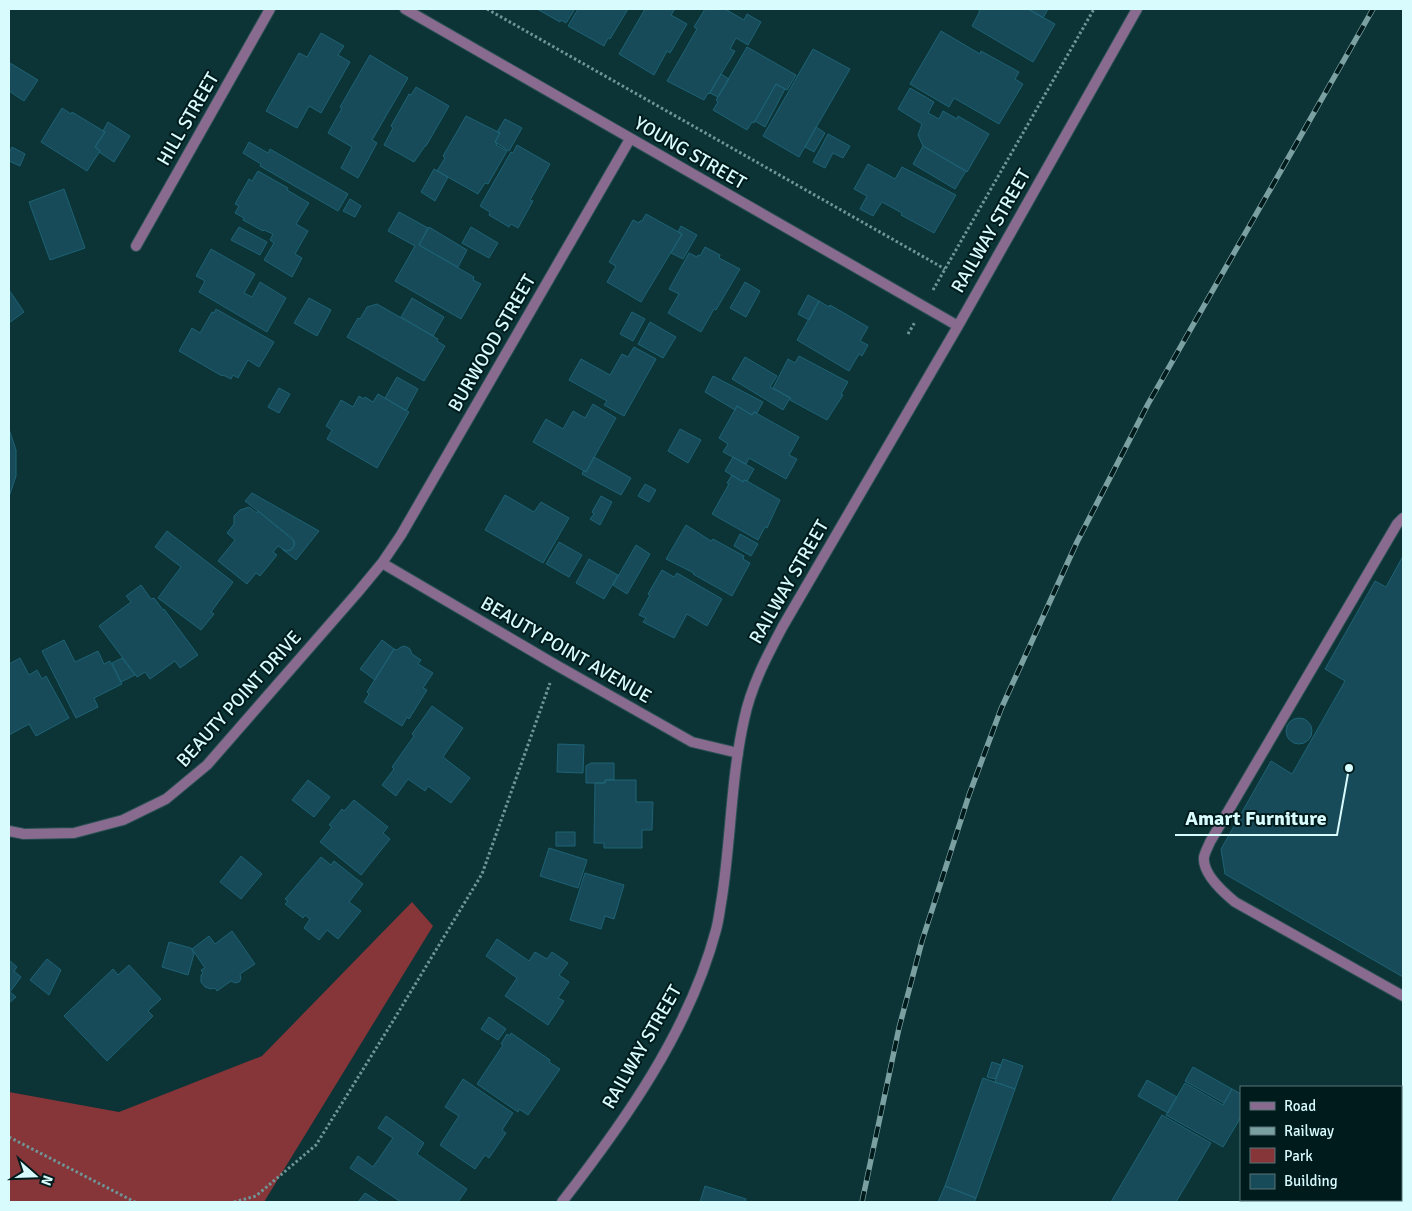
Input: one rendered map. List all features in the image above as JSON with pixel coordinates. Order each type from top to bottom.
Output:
[{"type":"street","name":"HILL STREET","points":[[136,246],[270,9]]},
{"type":"street","name":"YOUNG STREET","points":[[406,9],[958,326]]},
{"type":"street","name":"RAILWAY STREET","points":[[562,1202],[589,1167],[638,1096],[671,1040],[698,985],[716,929],[726,872],[731,812],[744,720],[752,690],[766,658],[958,326],[1137,9]]},
{"type":"street","name":"BURWOOD STREET","points":[[382,563],[401,535],[630,139]]},
{"type":"street","points":[[1403,518],[1392,532],[1214,834],[1204,860],[1208,873],[1218,887],[1235,902],[1403,996]]},
{"type":"street","name":"BEAUTY POINT AVENUE","points":[[382,563],[692,742],[738,754]]},
{"type":"street","name":"BEAUTY POINT DRIVE","points":[[9,831],[24,834],[74,833],[123,820],[166,799],[208,765],[382,563]]},
{"type":"path","points":[[487,9],[946,269]]},
{"type":"path","points":[[908,334],[1094,9]]},
{"type":"path","points":[[234,1202],[256,1196],[316,1145],[482,874],[556,665]]},
{"type":"path","points":[[9,1138],[135,1202]]},
{"type":"green space","points":[[412,902],[433,926],[264,1202],[9,1202],[9,1092],[119,1112],[262,1056]]},
{"type":"building","points":[[537,9],[575,9],[566,23],[561,20],[560,22]]},
{"type":"building","points":[[578,9],[628,9],[604,46],[568,26]]},
{"type":"building","points":[[645,9],[675,9],[671,15],[687,24],[670,53],[667,51],[654,75],[619,54]]},
{"type":"building","points":[[705,9],[725,9],[744,20],[747,14],[761,22],[748,45],[736,38],[730,49],[735,51],[704,100],[667,81],[697,29],[694,27]]},
{"type":"building","points":[[977,9],[1028,9],[1055,24],[1033,62],[972,26],[980,11]]},
{"type":"building","points":[[1028,9],[1048,9],[1043,18]]},
{"type":"building","points":[[941,31],[980,54],[981,51],[1019,72],[1015,79],[1023,84],[999,124],[954,98],[949,107],[910,84]]},
{"type":"building","points":[[321,33],[344,46],[338,55],[350,62],[321,113],[309,106],[297,128],[266,111],[299,53],[307,57]]},
{"type":"building","points":[[747,47],[796,75],[787,90],[776,84],[754,123],[752,122],[747,130],[713,110],[718,102],[716,100]]},
{"type":"building","points":[[813,49],[850,69],[799,157],[763,136]]},
{"type":"building","points":[[370,55],[408,78],[372,140],[377,143],[358,178],[341,168],[352,147],[328,133],[342,108],[340,107]]},
{"type":"building","points":[[10,63],[38,80],[24,101],[9,91]]},
{"type":"building","points":[[721,74],[729,79],[718,97],[710,93]]},
{"type":"building","points":[[776,84],[785,89],[765,127],[755,121]]},
{"type":"building","points":[[416,87],[449,106],[426,146],[414,162],[384,145],[393,128],[391,126],[409,94],[411,95]]},
{"type":"building","points":[[910,88],[934,102],[928,113],[939,119],[943,111],[957,119],[958,116],[989,134],[967,172],[923,146],[918,135],[922,124],[898,109]]},
{"type":"building","points":[[62,108],[105,132],[95,147],[100,151],[87,171],[41,142]]},
{"type":"building","points":[[466,116],[500,133],[495,142],[496,145],[507,151],[488,184],[485,183],[478,194],[437,171],[445,158],[443,156]]},
{"type":"building","points":[[505,119],[522,128],[509,151],[495,142],[500,133],[497,132]]},
{"type":"building","points":[[108,122],[130,136],[114,162],[95,147],[105,132],[103,131]]},
{"type":"building","points":[[816,127],[825,133],[814,152],[805,147]]},
{"type":"building","points":[[828,134],[850,146],[843,158],[833,153],[825,168],[813,162]]},
{"type":"building","points":[[249,142],[268,153],[270,149],[348,194],[338,211],[260,166],[261,164],[243,153]]},
{"type":"building","points":[[517,145],[550,164],[530,200],[533,201],[518,228],[511,224],[509,227],[489,215],[490,212],[480,206]]},
{"type":"building","points":[[923,146],[966,171],[955,189],[913,164]]},
{"type":"building","points":[[12,147],[25,154],[20,166],[9,161],[9,153]]},
{"type":"building","points":[[868,164],[895,179],[902,167],[956,195],[934,233],[882,202],[873,216],[860,209],[867,196],[854,189]]},
{"type":"building","points":[[434,169],[448,177],[435,201],[421,192]]},
{"type":"building","points":[[258,171],[288,188],[287,190],[309,203],[296,224],[308,231],[295,254],[302,258],[292,277],[264,260],[274,243],[270,240],[273,234],[263,231],[243,220],[244,218],[235,213],[239,206],[235,204],[249,179],[252,181]]},
{"type":"building","points":[[64,189],[85,248],[50,260],[29,202]]},
{"type":"building","points":[[350,199],[361,206],[355,217],[343,211]]},
{"type":"building","points":[[399,212],[428,228],[419,245],[474,277],[473,280],[481,284],[461,319],[395,281],[415,246],[388,231]]},
{"type":"building","points":[[646,214],[682,234],[641,302],[607,282],[616,266],[609,262],[633,220],[639,223]]},
{"type":"building","points":[[681,226],[697,235],[683,259],[671,253],[682,234],[678,232]]},
{"type":"building","points":[[239,227],[267,242],[260,255],[231,240]]},
{"type":"building","points":[[429,227],[467,250],[458,267],[419,245]]},
{"type":"building","points":[[471,227],[498,243],[489,258],[462,243]]},
{"type":"building","points":[[705,247],[720,255],[719,258],[740,269],[701,332],[668,313],[679,294],[669,289],[689,253],[697,257],[698,255],[700,256]]},
{"type":"building","points":[[211,249],[255,274],[244,293],[252,297],[260,282],[286,298],[267,332],[199,292],[205,281],[196,276]]},
{"type":"building","points":[[745,282],[760,291],[746,317],[730,308]]},
{"type":"building","points":[[9,290],[24,312],[9,323]]},
{"type":"building","points":[[808,295],[819,301],[809,320],[798,314]]},
{"type":"building","points":[[309,298],[331,310],[317,336],[294,323]]},
{"type":"building","points":[[412,298],[444,317],[433,336],[401,317]]},
{"type":"building","points":[[819,301],[829,307],[830,305],[868,327],[860,341],[868,345],[862,356],[859,354],[849,371],[797,340]]},
{"type":"building","points":[[377,304],[438,339],[437,341],[445,346],[424,381],[347,337],[367,307]]},
{"type":"building","points":[[216,309],[274,342],[259,367],[248,360],[238,378],[233,375],[231,379],[222,376],[179,351],[192,328],[200,333],[212,312],[214,313]]},
{"type":"building","points":[[632,312],[645,319],[633,341],[620,334]]},
{"type":"building","points":[[650,322],[676,337],[663,358],[638,344]]},
{"type":"building","points":[[634,347],[656,359],[624,416],[604,405],[607,401],[569,380],[581,359],[610,375],[622,354],[628,357]]},
{"type":"building","points":[[799,356],[848,382],[841,394],[843,395],[827,420],[790,400],[791,398],[773,388],[788,359],[795,363]]},
{"type":"building","points":[[745,357],[777,376],[770,387],[790,398],[783,410],[732,379]]},
{"type":"building","points":[[713,376],[763,402],[757,413],[754,412],[752,415],[737,406],[735,410],[705,392]]},
{"type":"building","points":[[397,377],[418,389],[406,411],[385,398]]},
{"type":"building","points":[[279,388],[290,394],[279,413],[268,407]]},
{"type":"building","points":[[378,394],[409,412],[377,468],[327,439],[332,430],[326,426],[341,400],[353,407],[359,396],[373,402]]},
{"type":"building","points":[[593,404],[616,418],[586,472],[533,442],[546,419],[563,429],[573,411],[585,418]]},
{"type":"building","points":[[737,406],[752,415],[754,412],[799,437],[789,455],[797,459],[786,479],[749,458],[746,464],[723,452],[728,444],[719,438]]},
{"type":"building","points":[[9,429],[16,450],[16,476],[9,497]]},
{"type":"building","points":[[680,429],[701,440],[688,463],[668,451]]},
{"type":"building","points":[[594,457],[631,478],[621,495],[582,474],[584,470],[586,472]]},
{"type":"building","points":[[733,457],[754,469],[747,481],[744,480],[743,482],[725,471]]},
{"type":"building","points":[[732,475],[743,482],[744,480],[747,481],[780,500],[767,528],[765,527],[758,540],[712,514]]},
{"type":"building","points":[[645,484],[656,490],[649,502],[638,496]]},
{"type":"building","points":[[252,493],[319,531],[296,560],[282,549],[286,551],[291,550],[294,546],[294,541],[291,537],[245,501]]},
{"type":"building","points":[[505,495],[534,512],[541,502],[569,518],[543,563],[485,530]]},
{"type":"building","points":[[601,496],[612,502],[600,525],[590,519]]},
{"type":"building","points":[[249,507],[257,513],[258,511],[294,541],[294,546],[291,550],[286,551],[278,546],[273,552],[277,555],[260,576],[256,573],[247,584],[218,561],[235,540],[227,533],[234,524],[234,516],[240,510]]},
{"type":"building","points":[[686,525],[711,541],[713,539],[744,556],[743,559],[750,563],[732,596],[666,559]]},
{"type":"building","points":[[167,531],[233,582],[211,612],[214,614],[201,630],[158,598],[181,567],[155,547]]},
{"type":"building","points":[[740,534],[758,544],[751,556],[734,546]]},
{"type":"building","points":[[559,542],[582,555],[569,577],[546,564]]},
{"type":"building","points":[[636,545],[650,554],[627,594],[613,585]]},
{"type":"building","points":[[1403,556],[1403,977],[1225,874],[1221,849],[1271,761],[1292,774],[1345,681],[1325,669],[1375,581],[1386,587]]},
{"type":"building","points":[[589,559],[618,575],[604,599],[576,583]]},
{"type":"building","points":[[662,570],[674,577],[677,573],[722,599],[707,626],[687,614],[674,638],[643,622],[646,618],[639,615],[650,595],[648,594]]},
{"type":"building","points":[[141,585],[151,599],[154,598],[164,609],[198,655],[180,668],[175,661],[150,679],[145,672],[137,677],[99,626],[131,602],[126,596]]},
{"type":"building","points":[[64,640],[75,662],[98,651],[104,664],[110,661],[122,684],[94,698],[98,707],[76,718],[42,651]]},
{"type":"building","points":[[382,640],[394,649],[375,680],[360,669]]},
{"type":"building","points":[[405,646],[421,660],[418,664],[433,673],[423,688],[427,690],[409,719],[407,717],[402,726],[364,702],[369,694],[367,692],[394,649],[397,650]]},
{"type":"building","points":[[20,658],[29,675],[37,670],[42,679],[46,676],[69,718],[36,736],[29,724],[9,735],[9,664]]},
{"type":"building","points":[[122,658],[135,675],[121,682],[112,663]]},
{"type":"building","points":[[432,706],[463,728],[443,757],[470,778],[451,803],[428,786],[425,791],[408,779],[396,796],[382,785],[414,736],[412,734]]},
{"type":"building","points":[[1299,718],[1308,722],[1312,731],[1308,740],[1299,744],[1290,740],[1286,731],[1290,722]]},
{"type":"building","points":[[558,744],[584,745],[583,773],[557,772]]},
{"type":"building","points":[[591,763],[614,763],[614,780],[605,780],[605,783],[586,783],[586,766]]},
{"type":"building","points":[[308,780],[330,797],[314,817],[292,800]]},
{"type":"building","points":[[605,780],[636,780],[636,802],[653,802],[652,830],[642,830],[642,848],[604,848],[604,843],[594,843],[595,783],[605,783]]},
{"type":"building","points":[[354,800],[388,827],[383,833],[390,839],[361,875],[320,842],[332,827],[329,825],[342,809],[344,811]]},
{"type":"building","points":[[556,832],[575,832],[575,846],[556,846]]},
{"type":"building","points":[[549,848],[587,860],[578,888],[540,876]]},
{"type":"building","points":[[241,856],[262,874],[241,899],[220,882]]},
{"type":"building","points":[[321,857],[331,865],[334,861],[363,884],[349,902],[361,911],[338,939],[327,930],[319,940],[304,928],[310,919],[305,915],[303,918],[285,904],[288,901],[285,899]]},
{"type":"building","points":[[585,873],[624,885],[614,919],[605,916],[601,929],[570,920]]},
{"type":"building","points":[[232,931],[255,964],[240,974],[241,979],[239,982],[231,981],[217,991],[215,988],[205,987],[201,982],[201,975],[203,973],[201,970],[205,968],[192,949],[209,936],[215,944]]},
{"type":"building","points":[[497,939],[529,961],[535,952],[547,959],[552,952],[568,963],[559,975],[569,982],[558,998],[564,1001],[548,1025],[505,996],[517,978],[486,956]]},
{"type":"building","points":[[169,942],[191,948],[194,954],[188,975],[162,967]]},
{"type":"building","points":[[47,959],[61,970],[49,995],[30,980]]},
{"type":"building","points":[[9,960],[17,967],[14,971],[21,977],[10,992],[16,997],[9,1003]]},
{"type":"building","points":[[129,965],[161,999],[148,1011],[153,1016],[107,1061],[64,1016],[113,969],[118,975]]},
{"type":"building","points":[[489,1017],[506,1029],[498,1040],[481,1029]]},
{"type":"building","points":[[511,1033],[560,1069],[528,1115],[519,1109],[518,1112],[477,1084],[503,1045],[501,1044],[507,1034],[510,1036]]},
{"type":"building","points":[[1003,1059],[1023,1066],[1015,1089],[995,1082]]},
{"type":"building","points":[[992,1062],[1001,1065],[995,1079],[987,1077]]},
{"type":"building","points":[[1193,1067],[1232,1089],[1224,1103],[1185,1081]]},
{"type":"building","points":[[983,1078],[1015,1089],[976,1198],[945,1186]]},
{"type":"building","points":[[463,1079],[513,1113],[502,1130],[506,1133],[489,1158],[485,1155],[475,1169],[440,1145],[459,1116],[445,1107]]},
{"type":"building","points":[[1147,1080],[1177,1097],[1168,1113],[1138,1096]]},
{"type":"building","points":[[1185,1083],[1223,1105],[1232,1089],[1240,1093],[1240,1119],[1223,1147],[1166,1115]]},
{"type":"building","points":[[1162,1115],[1211,1143],[1176,1202],[1111,1202]]},
{"type":"building","points":[[386,1116],[424,1143],[417,1154],[467,1189],[458,1202],[401,1202],[350,1168],[358,1156],[373,1167],[393,1138],[378,1128]]},
{"type":"building","points":[[1402,1116],[1403,1116],[1402,1187]]},
{"type":"building","points":[[705,1186],[746,1199],[745,1202],[700,1202]]},
{"type":"building","points":[[945,1186],[976,1198],[974,1202],[938,1202]]},
{"type":"building","points":[[1403,1188],[1403,1202],[1334,1201],[1402,1201]]},
{"type":"building","points":[[365,1193],[379,1202],[358,1202]]},
{"type":"railway","points":[[862,1202],[899,1028],[922,941],[969,795],[1001,709],[1077,542],[1148,404],[1373,9]]},
{"type":"place","name":"Amart Furniture","points":[[1349,768]]}]
